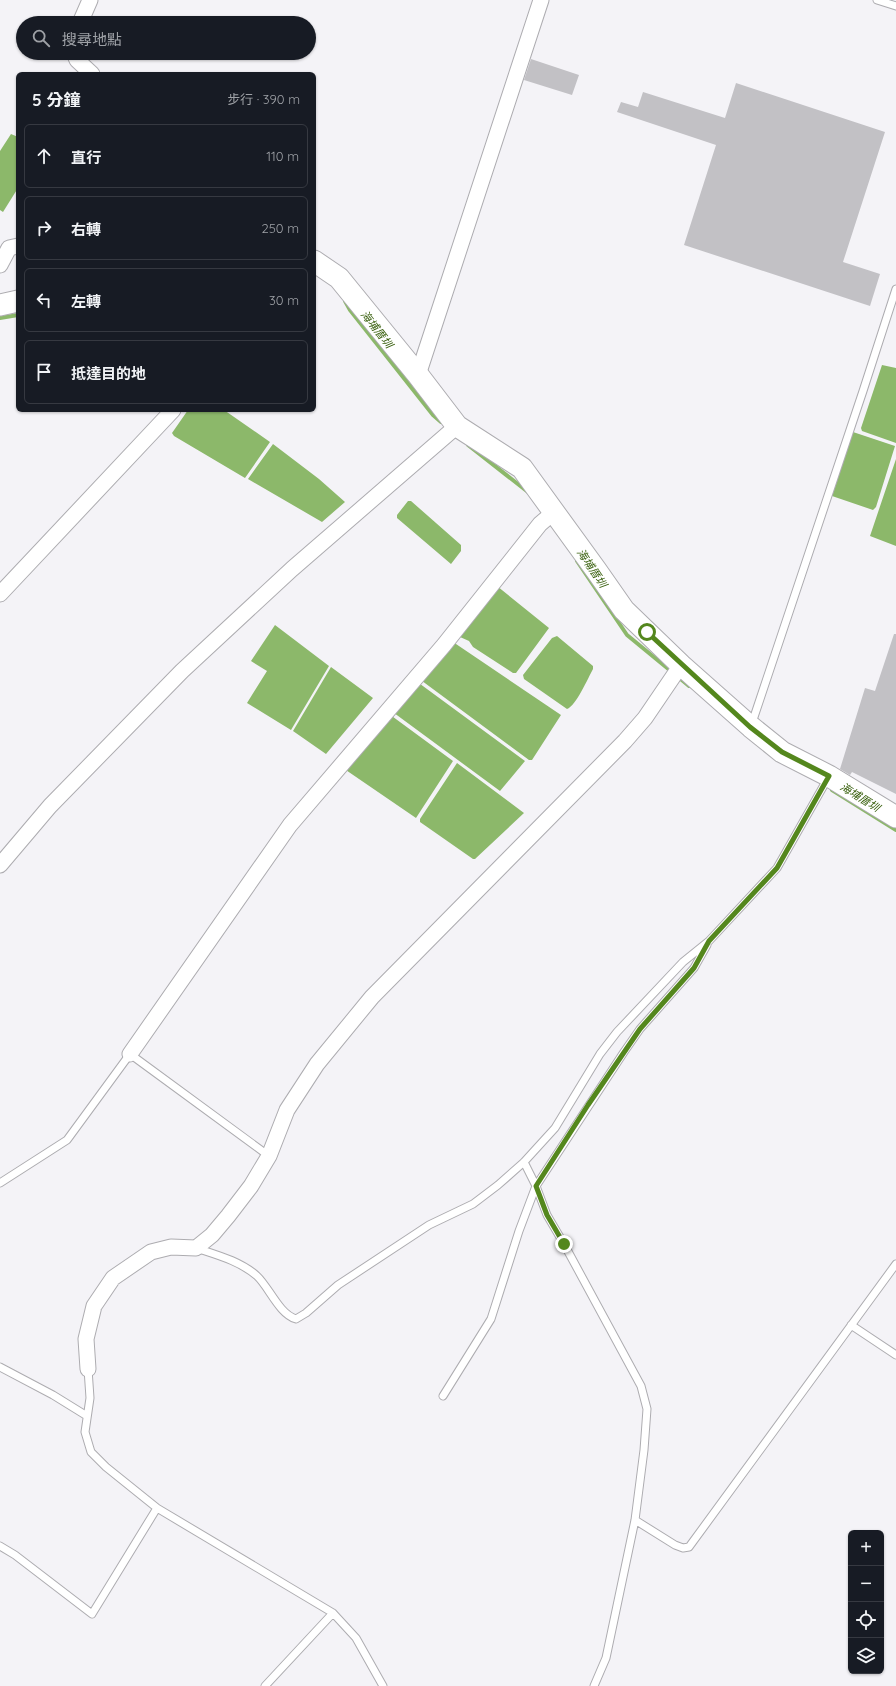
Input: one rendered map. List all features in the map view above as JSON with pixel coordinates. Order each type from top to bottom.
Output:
[{"type":"street","points":[[83,16],[90,0]]},
{"type":"street","points":[[418,375],[541,0]]},
{"type":"street","points":[[77,60],[90,72]]},
{"type":"street","points":[[0,265],[9,248],[16,246]]},
{"type":"street","points":[[316,263],[339,278],[418,375],[450,431],[522,468],[547,518],[624,610],[681,665],[750,727],[782,752],[829,776],[896,817]]},
{"type":"street","points":[[0,305],[16,301]]},
{"type":"street","points":[[0,594],[171,412]]},
{"type":"street","points":[[0,865],[50,806],[182,671],[292,569],[450,431]]},
{"type":"street","points":[[130,1054],[290,825],[444,645],[547,518]]},
{"type":"street","points":[[88,1369],[86,1339],[94,1306],[114,1278],[152,1252],[170,1247],[196,1248],[212,1235],[251,1186],[269,1156],[287,1110],[318,1064],[372,997],[625,741],[645,718],[681,665]]},
{"type":"lane","points":[[877,0],[896,6]]},
{"type":"lane","points":[[750,727],[896,289]]},
{"type":"lane","points":[[196,1248],[234,1260],[257,1276],[285,1312],[292,1318],[296,1319],[306,1313],[338,1285],[429,1225],[473,1204],[498,1185],[524,1162],[555,1128],[600,1054],[617,1032],[683,962],[709,941],[777,868],[829,776]]},
{"type":"lane","points":[[443,1396],[491,1320],[519,1231],[536,1186],[640,1029],[694,968],[709,941]]},
{"type":"lane","points":[[0,1183],[67,1140],[130,1054],[269,1156]]},
{"type":"lane","points":[[524,1162],[536,1186],[547,1215],[641,1386],[646,1409],[644,1450],[635,1520],[606,1658],[594,1686]]},
{"type":"lane","points":[[635,1520],[675,1545],[683,1548],[689,1547],[896,1264]]},
{"type":"lane","points":[[851,1325],[896,1355]]},
{"type":"lane","points":[[0,1367],[53,1395],[87,1416]]},
{"type":"lane","points":[[88,1369],[90,1398],[85,1432],[91,1452],[106,1467],[157,1508],[333,1613],[356,1638],[383,1686]]},
{"type":"lane","points":[[0,1546],[92,1614],[157,1508]]},
{"type":"lane","points":[[265,1686],[333,1613]]},
{"type":"shaded area","points":[[11,134],[16,136],[16,191],[3,212],[0,210],[0,151]]},
{"type":"shaded area","points":[[882,365],[896,368],[896,443],[862,431],[861,428]]},
{"type":"shaded area","points":[[187,412],[227,412],[270,442],[245,478],[174,436],[172,433]]},
{"type":"shaded area","points":[[853,432],[895,446],[876,507],[873,510],[832,496]]},
{"type":"shaded area","points":[[273,444],[319,479],[345,502],[322,522],[248,479]]},
{"type":"shaded area","points":[[896,459],[896,546],[870,536]]},
{"type":"shaded area","points":[[408,501],[411,501],[461,545],[461,551],[451,564],[397,518],[397,515]]},
{"type":"shaded area","points":[[492,582],[549,628],[516,673],[513,673],[473,647],[469,641],[451,633]]},
{"type":"shaded area","points":[[275,625],[329,666],[291,730],[247,703],[267,671],[251,661]]},
{"type":"shaded area","points":[[557,636],[593,666],[593,669],[578,697],[567,709],[524,679],[523,675],[552,638]]},
{"type":"shaded area","points":[[443,639],[456,644],[561,715],[532,760],[529,760],[414,675]]},
{"type":"shaded area","points":[[331,667],[373,698],[326,754],[293,731]]},
{"type":"shaded area","points":[[412,678],[525,761],[500,791],[390,710]]},
{"type":"shaded area","points":[[385,711],[453,761],[416,818],[340,766]]},
{"type":"shaded area","points":[[457,763],[524,813],[475,859],[420,822],[420,819]]},
{"type":"building","points":[[531,59],[579,75],[572,95],[524,80]]},
{"type":"building","points":[[736,83],[885,132],[843,262],[880,274],[870,306],[684,245],[716,145],[617,112],[621,102],[638,107],[643,92],[725,118]]},
{"type":"building","points":[[894,634],[896,634],[896,794],[852,772],[850,775],[840,769],[865,688],[875,691]]},
{"type":"waterway","name":"海埔厝圳","points":[[345,301],[350,310],[433,415],[441,422]]},
{"type":"waterway","name":"海埔厝圳","points":[[0,318],[16,315]]},
{"type":"waterway","name":"海埔厝圳","points":[[468,445],[528,492]]},
{"type":"waterway","name":"海埔厝圳","points":[[577,561],[627,635],[672,672]]},
{"type":"waterway","name":"海埔厝圳","points":[[677,676],[689,686]]},
{"type":"waterway","name":"海埔厝圳","points":[[832,790],[896,830]]},
{"type":"route","points":[[564,1244],[547,1215],[536,1186],[588,1105],[640,1029],[694,968],[709,941],[777,868],[829,776],[782,752],[750,727],[681,665],[647,632]]}]
